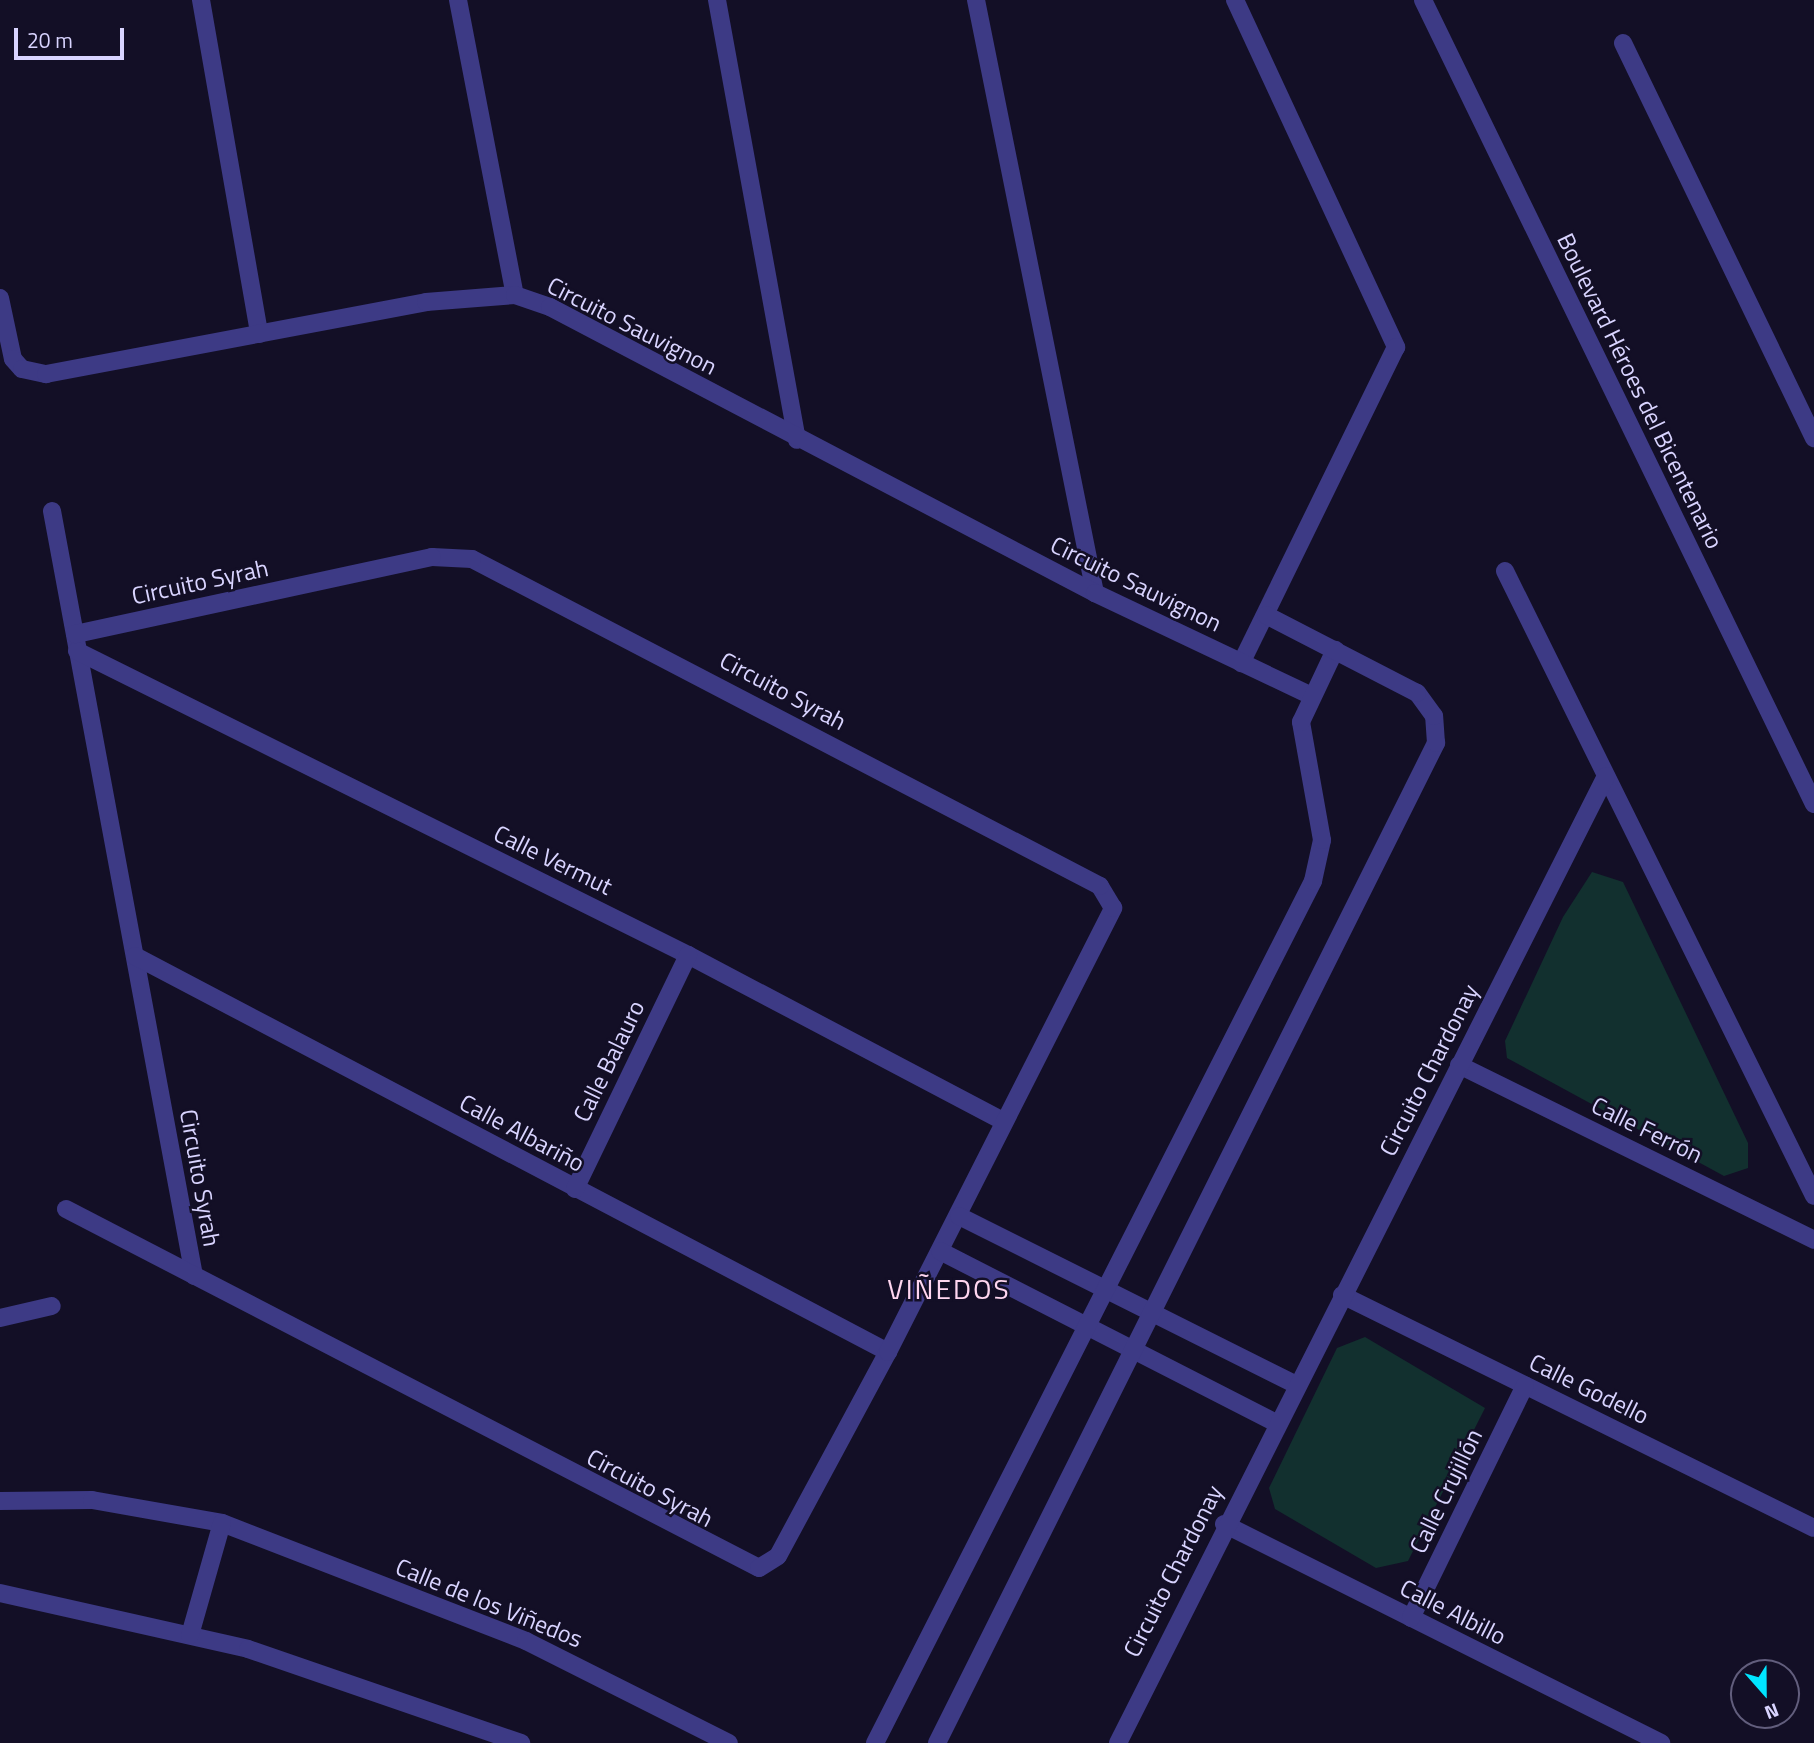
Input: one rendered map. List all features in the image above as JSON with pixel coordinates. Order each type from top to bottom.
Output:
[{"type":"street","points":[[201,0],[259,334]]},
{"type":"street","points":[[458,0],[515,295]]},
{"type":"street","points":[[717,0],[797,440]]},
{"type":"street","points":[[976,0],[1095,593]]},
{"type":"street","name":"Circuito Sauvignon","points":[[1235,0],[1396,346],[1241,663]]},
{"type":"street","name":"Boulevard Héroes del Bicentenario","points":[[1423,0],[1814,804]]},
{"type":"street","points":[[1623,43],[1814,438]]},
{"type":"street","name":"Circuito Sauvignon","points":[[0,298],[13,359],[32,373],[481,293],[515,295],[550,307],[797,440],[1095,593],[1310,695]]},
{"type":"street","name":"Circuito Syrah","points":[[52,511],[194,1276]]},
{"type":"street","name":"Circuito Syrah","points":[[66,1209],[752,1569],[778,1556],[888,1352],[959,1216],[1003,1121],[1109,922],[1109,895],[533,586],[472,559],[432,557],[76,643]]},
{"type":"street","points":[[1505,571],[1814,1196]]},
{"type":"street","points":[[937,1743],[1132,1346],[1436,743],[1434,716],[1417,692],[1266,615]]},
{"type":"street","name":"Calle Vermut","points":[[76,643],[688,955],[1003,1121]]},
{"type":"street","points":[[876,1743],[1089,1326],[1320,862],[1320,821],[1301,736],[1310,695],[1335,650]]},
{"type":"street","name":"Circuito Chardonay","points":[[1118,1743],[1224,1524],[1606,776]]},
{"type":"street","name":"Calle Balauro","points":[[575,1189],[688,955]]},
{"type":"street","name":"Calle Albariño","points":[[135,956],[888,1352]]},
{"type":"street","name":"Calle Ferrón","points":[[1459,1065],[1814,1240]]},
{"type":"street","points":[[959,1216],[1108,1287],[1296,1385]]},
{"type":"street","points":[[940,1251],[1132,1346],[1276,1423]]},
{"type":"street","name":"Calle Godello","points":[[1342,1294],[1814,1528]]},
{"type":"street","points":[[0,1318],[52,1306]]},
{"type":"street","name":"Calle Crujillón","points":[[1411,1618],[1525,1385]]},
{"type":"street","name":"Calle de los Viñedos","points":[[0,1501],[92,1500],[222,1523],[526,1641],[729,1743]]},
{"type":"street","points":[[190,1635],[222,1523]]},
{"type":"street","name":"Calle Albillo","points":[[1224,1524],[1661,1743]]},
{"type":"street","points":[[0,1593],[190,1635],[343,1679],[521,1743]]},
{"type":"green space","points":[[1592,872],[1623,882],[1748,1143],[1748,1168],[1724,1176],[1507,1058],[1505,1041],[1563,917]]},
{"type":"green space","points":[[1365,1337],[1485,1408],[1408,1561],[1376,1568],[1275,1509],[1269,1488],[1337,1348]]},
{"type":"district","name":"VIÑEDOS","points":[[949,1289]]}]
